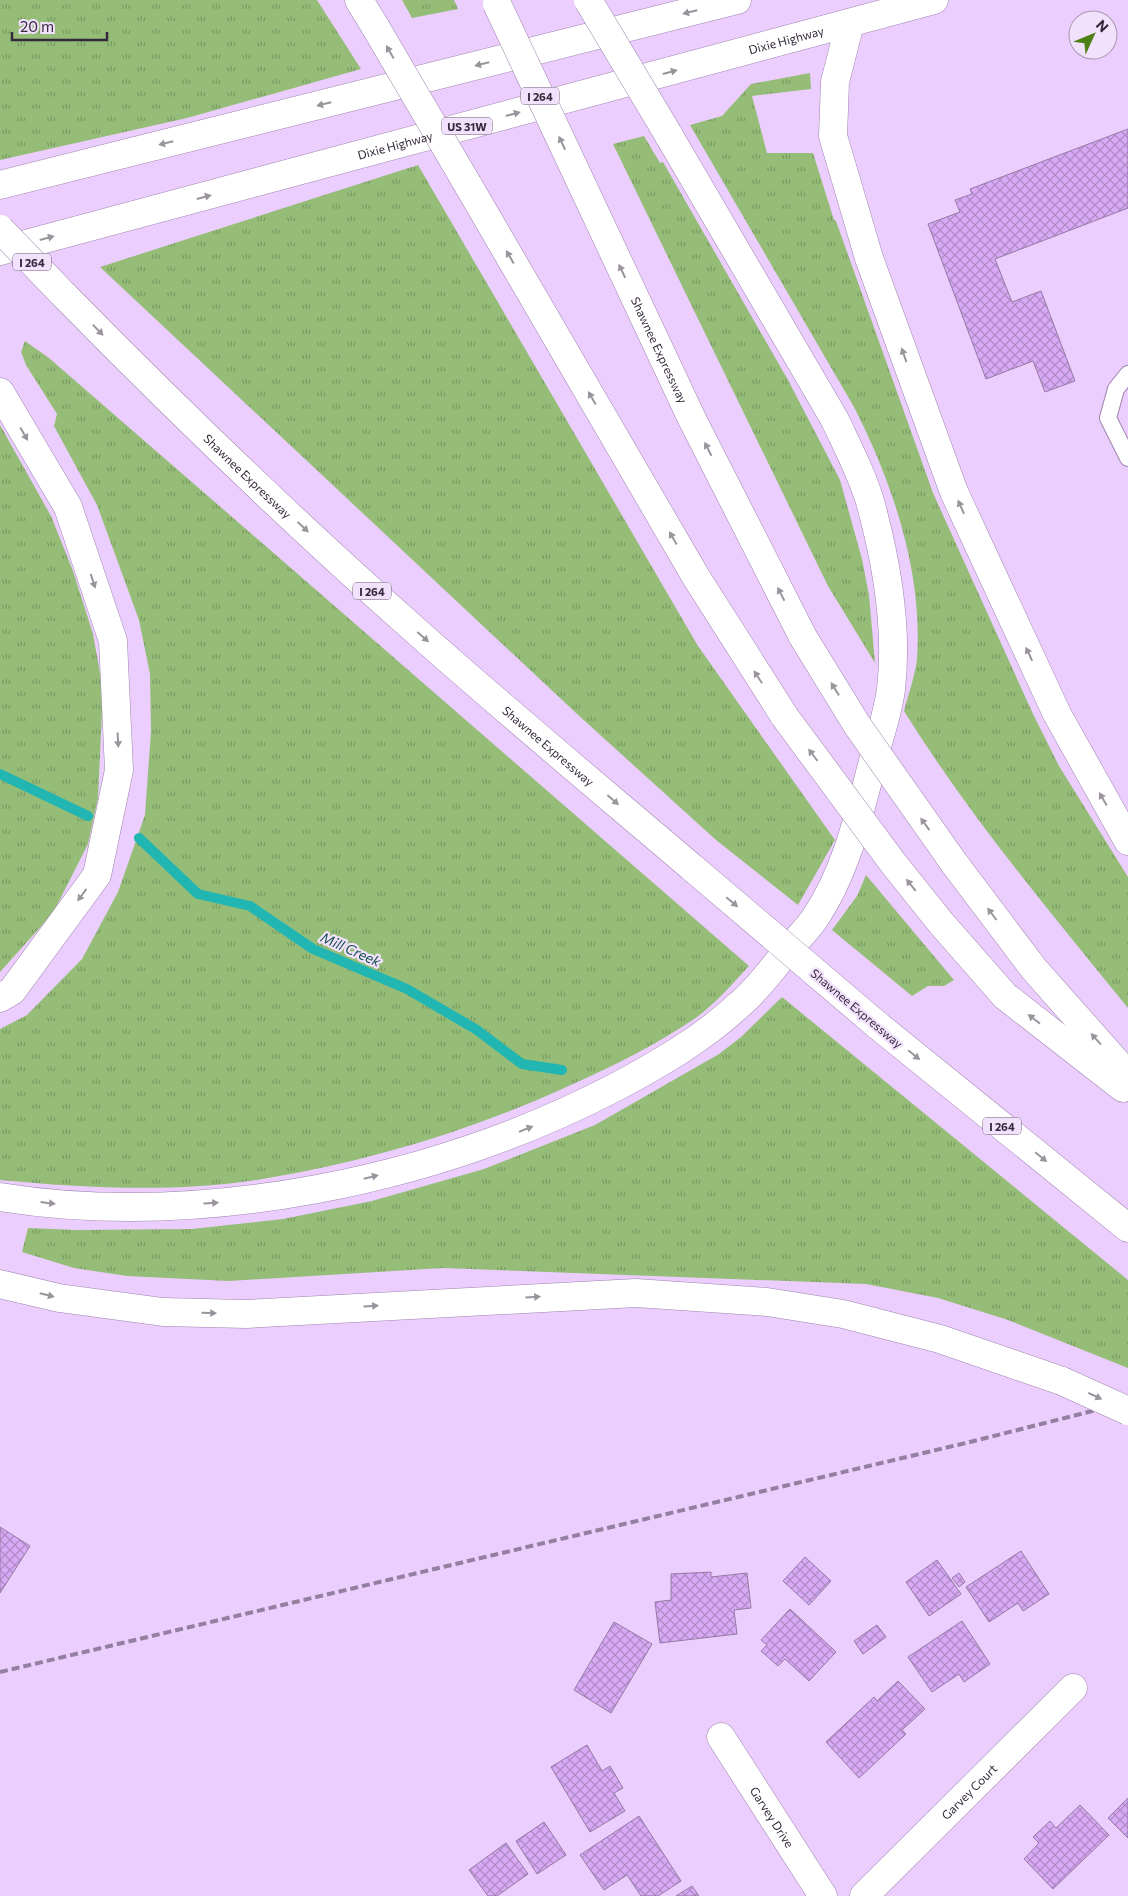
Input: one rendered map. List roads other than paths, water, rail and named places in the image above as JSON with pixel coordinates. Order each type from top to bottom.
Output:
[{"type":"main road","points":[[359,0],[696,577],[785,717],[893,863],[941,923],[1005,996],[1128,1092]]},
{"type":"main road","points":[[0,1197],[63,1205],[110,1206],[212,1203],[329,1188],[388,1173],[498,1140],[546,1120],[647,1070],[696,1040],[741,1004],[815,918],[848,855],[891,692],[893,641],[885,571],[871,503],[854,460],[835,420],[588,0]]},
{"type":"main road","points":[[0,185],[737,0]]},
{"type":"main road","name":"Dixie Highway","points":[[0,251],[934,0]]},
{"type":"main road","name":"Shawnee Expressway","points":[[496,2],[692,419],[803,637],[857,725],[954,863],[1034,969],[1128,1075]]},
{"type":"main road","points":[[850,23],[835,82],[833,136],[869,258],[954,492],[1056,714],[1128,841]]},
{"type":"main road","name":"Shawnee Expressway","points":[[0,229],[139,371],[236,465],[414,630],[876,1024],[1128,1228]]},
{"type":"main road","points":[[0,392],[68,507],[113,641],[119,770],[96,875],[12,991],[0,998]]},
{"type":"main road","points":[[0,1284],[59,1298],[172,1312],[246,1314],[636,1293],[767,1302],[843,1314],[940,1339],[1062,1380],[1128,1411]]},
{"type":"main road","name":"Garvey Court","points":[[864,1896],[1073,1688]]},
{"type":"main road","name":"Garvey Drive","points":[[721,1737],[823,1896]]},
{"type":"lane","points":[[1128,374],[1116,389],[1108,418],[1128,458]]},
{"type":"waterway","name":"Mill Creek","points":[[0,774],[88,816]]},
{"type":"waterway","name":"Mill Creek","points":[[139,838],[198,894],[250,906],[313,949],[407,989],[477,1030],[522,1064],[562,1070]]},
{"type":"railway","points":[[0,1672],[970,1442],[1128,1402]]}]
